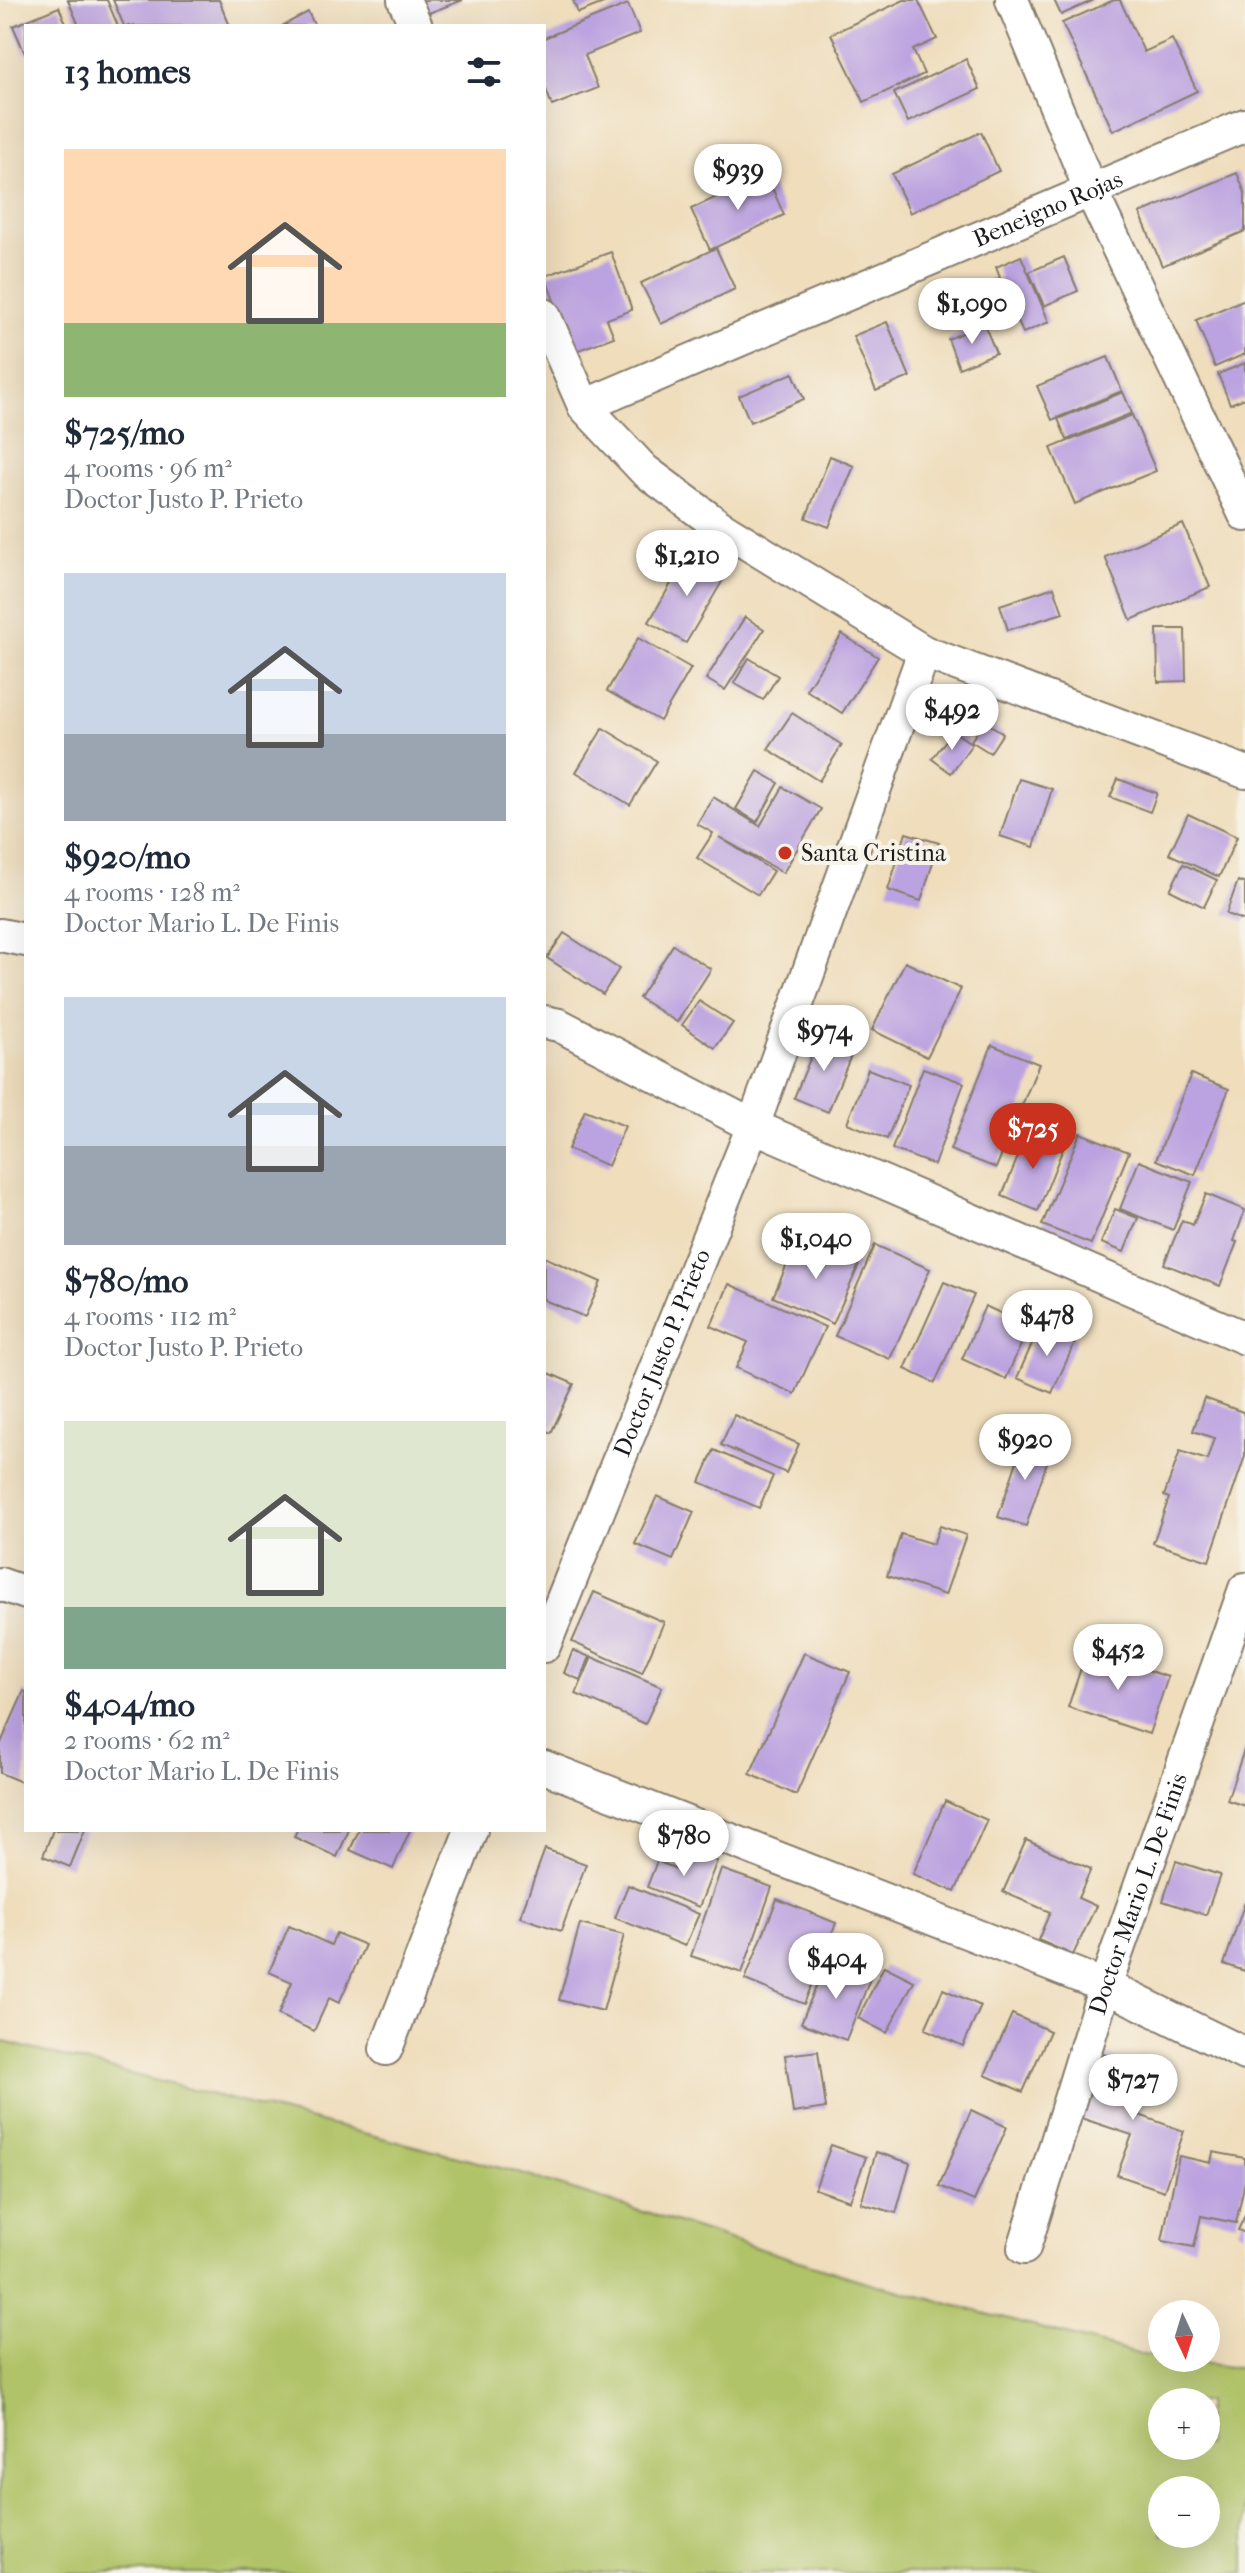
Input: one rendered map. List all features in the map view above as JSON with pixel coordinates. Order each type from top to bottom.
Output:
[{"type":"street","points":[[404,0],[415,24]]},
{"type":"street","points":[[1012,0],[1090,189],[1245,515]]},
{"type":"street","name":"Beneigno Rojas","points":[[584,406],[1245,125]]},
{"type":"street","points":[[546,320],[584,406],[644,470],[719,526],[924,652],[1245,772]]},
{"type":"street","name":"Doctor Justo P. Prieto","points":[[546,1641],[753,1126],[924,652]]},
{"type":"street","points":[[0,935],[24,940]]},
{"type":"street","points":[[546,1022],[559,1025],[753,1126],[1245,1338]]},
{"type":"street","points":[[0,1584],[24,1592]]},
{"type":"street","name":"Doctor Mario L. De Finis","points":[[1024,2248],[1105,1986],[1245,1589]]},
{"type":"street","points":[[546,1768],[1105,1986],[1245,2054]]},
{"type":"street","points":[[386,2049],[470,1832]]},
{"type":"green space","points":[[0,2041],[509,2170],[863,2281],[1148,2356],[1148,2372],[1220,2372],[1220,2366],[1245,2369],[1245,2573],[0,2573]]},
{"type":"building","points":[[68,0],[107,0],[117,24],[78,24]]},
{"type":"building","points":[[113,0],[219,0],[229,24],[123,24]]},
{"type":"building","points":[[421,0],[463,0],[426,14]]},
{"type":"building","points":[[573,0],[611,0],[578,13]]},
{"type":"building","points":[[904,0],[918,0],[937,39],[913,50],[924,74],[864,102],[831,34]]},
{"type":"building","points":[[1054,0],[1094,0],[1061,15]]},
{"type":"building","points":[[1120,0],[1144,52],[1172,39],[1197,91],[1113,131],[1062,23]]},
{"type":"building","points":[[628,4],[640,33],[585,55],[598,88],[552,106],[546,90],[546,37]]},
{"type":"building","points":[[59,7],[66,24],[24,24],[24,51],[13,26]]},
{"type":"building","points":[[308,12],[314,24],[286,24]]},
{"type":"building","points":[[966,59],[980,89],[908,122],[894,93]]},
{"type":"building","points":[[981,132],[999,171],[910,213],[892,174]]},
{"type":"building","points":[[1237,173],[1245,193],[1245,231],[1162,266],[1140,213]]},
{"type":"building","points":[[766,174],[784,215],[710,250],[691,209]]},
{"type":"building","points":[[716,248],[735,289],[661,324],[641,283]]},
{"type":"building","points":[[611,252],[632,310],[607,319],[614,337],[573,352],[546,276]]},
{"type":"building","points":[[1021,256],[1049,322],[1023,333],[1010,303],[975,317],[964,293],[1000,278],[996,267]]},
{"type":"building","points":[[1064,257],[1078,291],[1044,306],[1029,272]]},
{"type":"building","points":[[1245,299],[1245,354],[1215,367],[1196,320]]},
{"type":"building","points":[[887,322],[910,377],[876,391],[853,336]]},
{"type":"building","points":[[984,324],[996,353],[959,368],[948,339]]},
{"type":"building","points":[[1108,357],[1122,391],[1052,420],[1037,386]]},
{"type":"building","points":[[1245,363],[1245,398],[1230,404],[1218,374]]},
{"type":"building","points":[[793,373],[804,399],[750,422],[739,396]]},
{"type":"building","points":[[1123,392],[1132,413],[1067,440],[1058,419]]},
{"type":"building","points":[[1132,415],[1156,471],[1075,504],[1051,448]]},
{"type":"building","points":[[830,456],[854,466],[829,527],[806,518]]},
{"type":"building","points":[[1183,524],[1210,587],[1131,620],[1105,557]]},
{"type":"building","points":[[688,554],[726,575],[686,643],[649,622]]},
{"type":"building","points":[[1054,587],[1063,613],[1008,630],[1000,605]]},
{"type":"building","points":[[745,617],[764,629],[725,690],[706,679]]},
{"type":"building","points":[[1157,629],[1185,629],[1186,681],[1158,682]]},
{"type":"building","points":[[842,634],[878,657],[842,713],[806,690]]},
{"type":"building","points":[[638,638],[691,668],[660,721],[607,691]]},
{"type":"building","points":[[749,658],[778,676],[763,700],[734,683]]},
{"type":"building","points":[[792,713],[842,745],[819,781],[768,749]]},
{"type":"building","points":[[984,721],[1003,733],[990,753],[971,741]]},
{"type":"building","points":[[603,728],[657,761],[630,805],[576,772]]},
{"type":"building","points":[[953,731],[972,744],[951,773],[932,759]]},
{"type":"building","points":[[758,771],[779,783],[757,822],[736,809]]},
{"type":"building","points":[[1019,779],[1052,789],[1034,847],[1000,836]]},
{"type":"building","points":[[1118,779],[1157,793],[1150,812],[1110,797]]},
{"type":"building","points":[[783,787],[821,809],[783,873],[719,837],[773,871],[758,895],[697,858],[713,833],[697,824],[713,797],[760,826]]},
{"type":"building","points":[[1188,814],[1237,837],[1219,877],[1169,854]]},
{"type":"building","points":[[906,833],[939,843],[921,901],[888,890]]},
{"type":"building","points":[[1183,864],[1217,880],[1204,907],[1170,890]]},
{"type":"building","points":[[1238,881],[1245,884],[1245,921],[1226,914]]},
{"type":"building","points":[[564,933],[619,969],[603,994],[547,958]]},
{"type":"building","points":[[673,945],[711,969],[677,1022],[639,998]]},
{"type":"building","points":[[905,962],[961,989],[927,1057],[872,1030]]},
{"type":"building","points":[[699,1001],[733,1023],[715,1048],[682,1025]]},
{"type":"building","points":[[820,1034],[854,1048],[828,1112],[794,1098]]},
{"type":"building","points":[[992,1045],[1039,1064],[996,1168],[950,1150]]},
{"type":"building","points":[[923,1068],[964,1083],[934,1165],[892,1149]]},
{"type":"building","points":[[868,1069],[909,1085],[887,1139],[847,1123]]},
{"type":"building","points":[[1191,1074],[1229,1089],[1195,1175],[1156,1160]]},
{"type":"building","points":[[585,1110],[625,1126],[608,1166],[568,1149]]},
{"type":"building","points":[[1028,1132],[1064,1146],[1038,1211],[1002,1196]]},
{"type":"building","points":[[1080,1133],[1129,1152],[1091,1244],[1042,1225]]},
{"type":"building","points":[[1139,1161],[1192,1182],[1173,1230],[1120,1209]]},
{"type":"building","points":[[1206,1194],[1245,1210],[1220,1286],[1164,1264],[1182,1220],[1193,1225]]},
{"type":"building","points":[[1115,1209],[1138,1218],[1124,1252],[1101,1243]]},
{"type":"building","points":[[798,1239],[859,1265],[833,1324],[773,1297]]},
{"type":"building","points":[[875,1245],[930,1269],[890,1359],[835,1336]]},
{"type":"building","points":[[546,1258],[601,1282],[585,1317],[546,1301]]},
{"type":"building","points":[[944,1282],[974,1295],[935,1383],[905,1369]]},
{"type":"building","points":[[729,1284],[825,1327],[795,1394],[736,1368],[748,1342],[711,1326]]},
{"type":"building","points":[[985,1306],[1029,1326],[1006,1379],[962,1359]]},
{"type":"building","points":[[1041,1323],[1077,1338],[1052,1393],[1017,1378]]},
{"type":"building","points":[[546,1372],[574,1384],[551,1433],[546,1431]]},
{"type":"building","points":[[1204,1398],[1243,1412],[1245,1421],[1245,1456],[1209,1561],[1153,1543],[1169,1498],[1164,1496],[1180,1451],[1207,1460],[1214,1438],[1193,1431]]},
{"type":"building","points":[[734,1415],[799,1444],[786,1473],[721,1445]]},
{"type":"building","points":[[1025,1438],[1052,1447],[1026,1526],[998,1517]]},
{"type":"building","points":[[714,1450],[773,1476],[759,1508],[700,1482]]},
{"type":"building","points":[[657,1496],[694,1512],[673,1560],[635,1544]]},
{"type":"building","points":[[940,1526],[966,1535],[945,1595],[887,1576],[901,1534],[933,1544]]},
{"type":"building","points":[[594,1592],[664,1622],[642,1673],[572,1642]]},
{"type":"building","points":[[573,1650],[590,1657],[580,1680],[564,1673]]},
{"type":"building","points":[[1087,1650],[1168,1677],[1149,1734],[1068,1707]]},
{"type":"building","points":[[804,1653],[850,1672],[796,1795],[750,1774]]},
{"type":"building","points":[[592,1657],[662,1687],[645,1724],[576,1694]]},
{"type":"building","points":[[24,1691],[24,1783],[0,1773],[0,1745]]},
{"type":"building","points":[[1245,1747],[1245,1806],[1227,1800]]},
{"type":"building","points":[[945,1801],[987,1820],[955,1892],[913,1874]]},
{"type":"building","points":[[52,1832],[84,1832],[70,1867],[43,1856]]},
{"type":"building","points":[[296,1832],[348,1832],[337,1857],[294,1837]]},
{"type":"building","points":[[358,1832],[409,1832],[393,1869],[350,1850]]},
{"type":"building","points":[[1026,1840],[1091,1869],[1078,1898],[1096,1906],[1073,1955],[1038,1940],[1050,1912],[1003,1892]]},
{"type":"building","points":[[545,1849],[586,1864],[561,1931],[520,1917]]},
{"type":"building","points":[[687,1849],[717,1861],[699,1907],[647,1887],[657,1861],[679,1870]]},
{"type":"building","points":[[1176,1861],[1220,1875],[1206,1915],[1163,1901]]},
{"type":"building","points":[[721,1869],[772,1887],[742,1973],[691,1956]]},
{"type":"building","points":[[628,1885],[699,1914],[685,1946],[615,1918]]},
{"type":"building","points":[[777,1899],[836,1923],[804,2004],[745,1980]]},
{"type":"building","points":[[1245,1902],[1245,1971],[1224,1964]]},
{"type":"building","points":[[580,1924],[624,1935],[603,2011],[559,2000]]},
{"type":"building","points":[[289,1926],[331,1945],[336,1933],[365,1945],[339,2003],[329,1998],[314,2031],[278,2015],[292,1982],[269,1972]]},
{"type":"building","points":[[826,1962],[870,1979],[846,2040],[801,2023]]},
{"type":"building","points":[[884,1966],[914,1981],[887,2033],[858,2018]]},
{"type":"building","points":[[943,1989],[981,2006],[963,2046],[925,2029]]},
{"type":"building","points":[[1012,2014],[1050,2031],[1023,2092],[985,2075]]},
{"type":"building","points":[[818,2051],[826,2108],[793,2113],[785,2055]]},
{"type":"building","points":[[1103,2054],[1154,2072],[1139,2115],[1184,2131],[1164,2191],[1117,2175],[1132,2135],[1081,2118]]},
{"type":"building","points":[[971,2110],[1007,2127],[974,2201],[939,2186]]},
{"type":"building","points":[[831,2145],[866,2157],[850,2201],[815,2189]]},
{"type":"building","points":[[876,2152],[910,2163],[896,2213],[861,2203]]},
{"type":"building","points":[[1213,2152],[1245,2158],[1245,2181],[1236,2223],[1201,2216],[1194,2247],[1162,2241],[1179,2156],[1211,2163]]},
{"type":"building","points":[[1245,2215],[1245,2233],[1238,2230]]},
{"type":"place","name":"Santa Cristina","points":[[785,853]]}]
